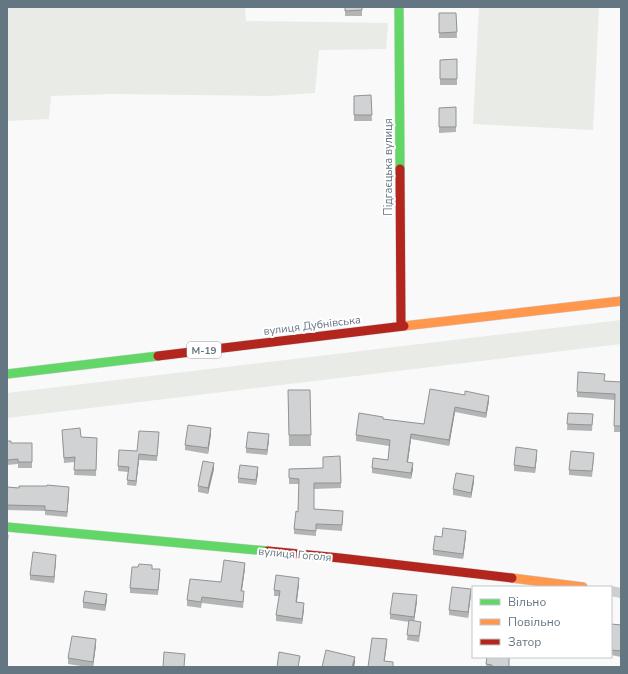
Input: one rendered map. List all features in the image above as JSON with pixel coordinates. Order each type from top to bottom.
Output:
[{"type":"main road","name":"Підгаєцька вулиця","points":[[399,7],[401,326]]},
{"type":"main road","name":"вулиця Дубнівська","points":[[7,374],[621,301]]},
{"type":"main road","name":"вулиця Гоголя","points":[[7,527],[340,558],[538,580],[577,586]]},
{"type":"shaded area","points":[[7,7],[245,7],[246,21],[388,23],[386,49],[319,50],[315,93],[269,96],[112,94],[51,96],[49,119],[7,121]]},
{"type":"shaded area","points":[[479,7],[599,7],[593,130],[473,124]]},
{"type":"shaded area","points":[[621,320],[621,344],[7,418],[7,393]]},
{"type":"building","points":[[345,7],[362,7],[362,10],[345,11]]},
{"type":"building","points":[[439,13],[456,13],[457,32],[439,33]]},
{"type":"building","points":[[457,59],[457,79],[440,79],[440,60]]},
{"type":"building","points":[[371,95],[372,115],[354,115],[354,96]]},
{"type":"building","points":[[456,107],[456,127],[439,127],[439,108]]},
{"type":"building","points":[[578,372],[605,374],[604,381],[621,382],[621,426],[614,426],[615,394],[577,392]]},
{"type":"building","points":[[430,389],[465,395],[465,391],[489,396],[486,413],[455,407],[449,440],[411,434],[407,462],[413,463],[411,473],[372,468],[373,458],[388,460],[390,440],[356,435],[359,413],[383,417],[383,419],[424,424]]},
{"type":"building","points":[[288,390],[310,390],[311,435],[289,435]]},
{"type":"building","points":[[568,413],[593,414],[592,425],[567,424]]},
{"type":"building","points":[[188,425],[211,428],[208,448],[185,445]]},
{"type":"building","points":[[80,428],[81,437],[97,438],[96,470],[74,470],[75,457],[64,458],[62,430]]},
{"type":"building","points":[[139,431],[159,432],[157,456],[139,454],[136,481],[127,480],[129,467],[118,466],[119,450],[137,451]]},
{"type":"building","points":[[248,432],[269,434],[267,450],[246,448]]},
{"type":"building","points":[[7,441],[11,441],[11,443],[32,443],[32,462],[18,462],[18,459],[7,460]]},
{"type":"building","points":[[516,447],[537,450],[535,468],[514,465]]},
{"type":"building","points":[[571,451],[594,453],[592,471],[569,470]]},
{"type":"building","points":[[340,456],[341,483],[314,483],[314,509],[343,511],[342,525],[316,524],[316,531],[294,529],[296,511],[298,512],[299,479],[289,478],[289,469],[323,468],[323,457]]},
{"type":"building","points":[[203,461],[214,463],[208,488],[198,486]]},
{"type":"building","points":[[240,465],[258,467],[256,480],[238,478]]},
{"type":"building","points":[[456,473],[474,476],[471,493],[453,489]]},
{"type":"building","points":[[47,485],[69,487],[67,512],[45,510],[45,506],[7,505],[7,487],[19,488],[19,486]]},
{"type":"building","points":[[443,528],[466,531],[463,554],[433,550],[435,536],[442,537]]},
{"type":"building","points":[[33,552],[56,555],[54,577],[30,575]]},
{"type":"building","points":[[224,560],[245,563],[241,591],[244,591],[243,602],[202,597],[201,602],[187,600],[190,579],[221,582]]},
{"type":"building","points":[[139,564],[152,565],[152,569],[160,569],[158,590],[130,588],[132,567],[138,567]]},
{"type":"building","points":[[276,575],[299,578],[296,602],[304,603],[302,619],[276,615],[280,591],[274,590]]},
{"type":"building","points":[[452,587],[471,589],[468,612],[449,610]]},
{"type":"building","points":[[85,591],[107,594],[105,605],[83,602]]},
{"type":"building","points":[[393,593],[417,595],[414,617],[390,614]]},
{"type":"building","points":[[409,620],[421,622],[419,636],[407,635]]},
{"type":"building","points":[[612,624],[621,625],[621,651],[612,650]]},
{"type":"building","points":[[72,636],[96,639],[93,662],[68,658]]},
{"type":"building","points":[[372,638],[387,639],[384,661],[393,662],[393,667],[368,667]]},
{"type":"building","points":[[326,650],[355,657],[352,667],[322,667]]},
{"type":"building","points":[[164,652],[185,654],[184,667],[163,667]]},
{"type":"building","points":[[279,652],[300,656],[298,667],[277,667]]},
{"type":"building","points":[[487,658],[509,658],[509,667],[492,667],[492,665],[486,664]]},
{"type":"traffic: fast","points":[[399,7],[400,169]]},
{"type":"traffic: fast","points":[[7,374],[158,356]]},
{"type":"traffic: fast","points":[[7,527],[268,551]]},
{"type":"traffic: slow","points":[[404,326],[621,301]]},
{"type":"traffic: slow","points":[[512,578],[575,586]]},
{"type":"traffic: jam","points":[[400,169],[401,326]]},
{"type":"traffic: jam","points":[[158,356],[404,326]]},
{"type":"traffic: jam","points":[[268,551],[512,578]]}]
